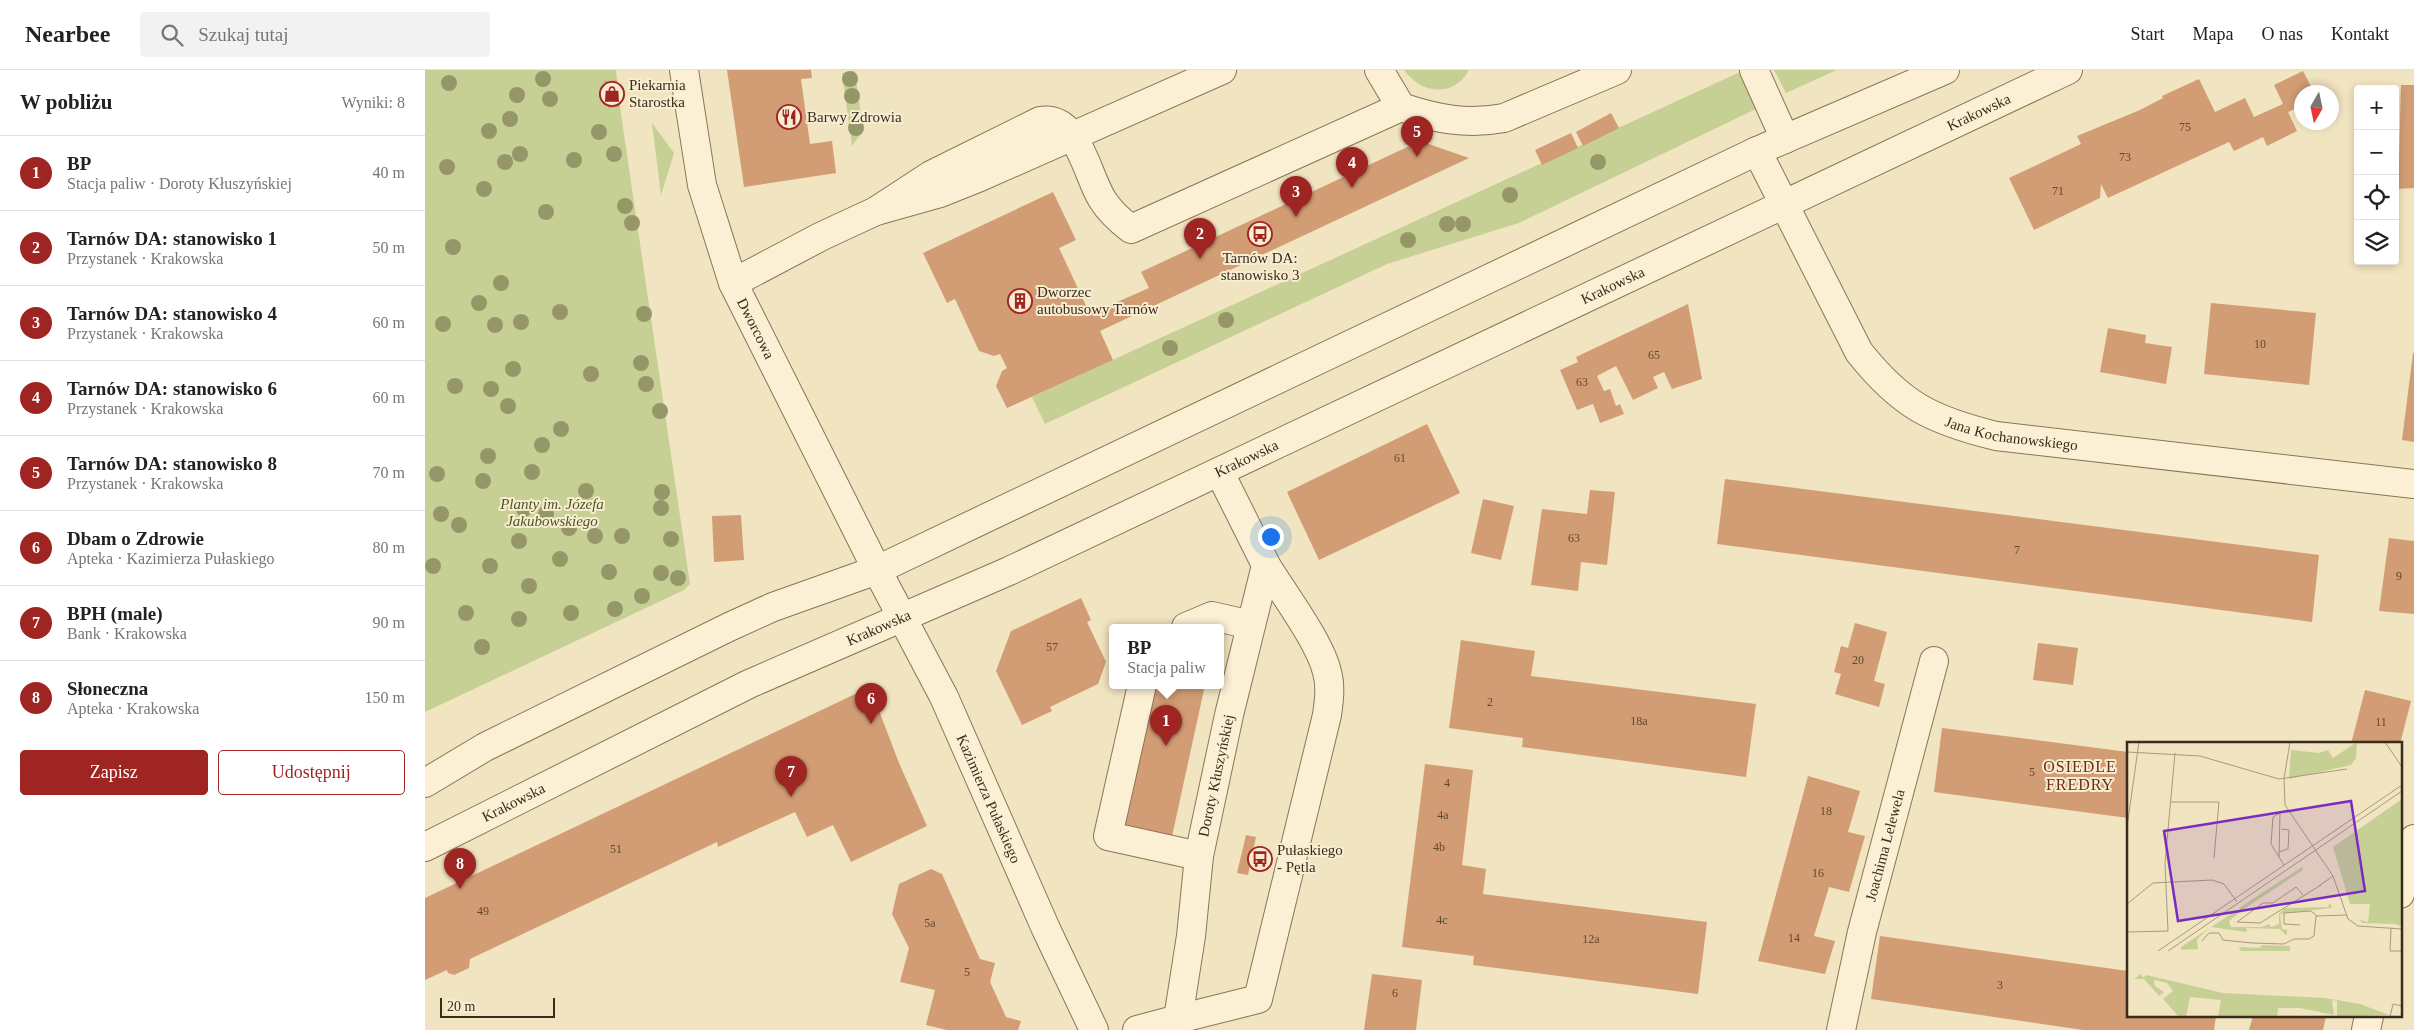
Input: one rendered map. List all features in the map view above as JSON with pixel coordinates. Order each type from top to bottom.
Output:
[{"type":"street","name":"Dworcowa","points":[[684,70],[702,185],[733,283],[877,570]]},
{"type":"street","points":[[733,283],[822,236],[876,212],[956,187],[1222,70]]},
{"type":"street","points":[[1379,70],[1401,106],[1445,120],[1485,122],[1504,118],[1617,70]]},
{"type":"street","points":[[1754,70],[1785,139]]},
{"type":"street","points":[[425,783],[485,747],[729,627],[773,607],[877,570],[1757,151],[1945,70]]},
{"type":"street","name":"Krakowska","points":[[425,846],[749,684],[903,618],[1220,473],[1782,204],[2068,70]]},
{"type":"street","points":[[1073,136],[1101,197],[1114,216],[1131,229],[1401,106]]},
{"type":"street","name":"Jana Kochanowskiego","points":[[1757,151],[1782,204],[1807,247],[1859,352],[1881,380],[1910,403],[1936,418],[1996,436],[2414,484]]},
{"type":"street","points":[[1137,1030],[1258,999],[1327,715],[1330,695],[1321,655],[1265,565],[1220,473]]},
{"type":"street","name":"Doroty Kłuszyńskiej","points":[[1178,1019],[1191,936],[1199,856],[1265,565]]},
{"type":"street","name":"Kazimierza Pułaskiego","points":[[877,570],[944,697],[1046,929],[1094,1030]]},
{"type":"street","points":[[1193,624],[1212,616],[1251,625]]},
{"type":"street","name":"Joachima Lelewela","points":[[1841,1030],[1862,932],[1934,661]]},
{"type":"street","points":[[1141,689],[1108,836],[1199,856]]},
{"type":"street","points":[[2401,890],[2414,839]]},
{"type":"green space","name":"Planty im. Józefa Jakubowskiego","points":[[425,70],[616,70],[617,80],[604,81],[608,108],[620,107],[690,584],[684,590],[425,712]]},
{"type":"green space","points":[[1404,70],[1469,70],[1463,79],[1455,85],[1446,89],[1437,89],[1419,84]]},
{"type":"green space","points":[[1774,70],[1837,70],[1786,93]]},
{"type":"green space","points":[[855,71],[863,131],[852,146],[842,73]]},
{"type":"green space","points":[[1740,72],[1758,108],[1519,223],[1387,264],[1045,424],[1032,397]]},
{"type":"green space","points":[[652,123],[674,153],[661,195]]},
{"type":"building","points":[[727,70],[811,70],[812,78],[801,79],[810,144],[832,141],[836,173],[744,187]]},
{"type":"building","points":[[2303,71],[2310,85],[2294,85],[2294,109],[2288,112],[2294,125],[2294,130],[2297,131],[2267,146],[2263,137],[2234,151],[2229,142],[2108,198],[2101,184],[2100,198],[2034,230],[2009,178],[2081,144],[2077,136],[2140,110],[2163,98],[2162,96],[2199,79],[2215,112],[2245,98],[2254,117],[2283,104],[2274,85]]},
{"type":"building","name":"Piekarnia Starostka","points":[[617,80],[620,107],[608,108],[604,81]]},
{"type":"building","points":[[2401,85],[2414,85],[2414,188],[2399,189]]},
{"type":"building","points":[[1611,113],[1619,128],[1583,146],[1576,132]]},
{"type":"building","points":[[1571,133],[1578,148],[1542,165],[1535,150]]},
{"type":"building","name":"Dworzec autobusowy Tarnów","points":[[1420,141],[1469,158],[1100,331],[1113,360],[1007,408],[996,386],[1002,371],[1007,368],[1000,354],[994,356],[979,351],[955,299],[947,303],[923,253],[1053,192],[1076,240],[1059,248],[1090,314],[1149,288],[1141,272]]},
{"type":"building","points":[[2211,303],[2316,313],[2309,385],[2204,374]]},
{"type":"building","points":[[1688,304],[1702,379],[1672,389],[1664,372],[1653,377],[1658,388],[1633,400],[1616,366],[1597,376],[1604,391],[1610,389],[1616,406],[1620,404],[1624,414],[1600,423],[1593,404],[1577,410],[1560,370],[1578,362],[1576,357]]},
{"type":"building","points":[[2108,328],[2146,335],[2145,343],[2172,347],[2166,384],[2100,372]]},
{"type":"building","points":[[2414,353],[2414,442],[2402,440]]},
{"type":"building","points":[[1427,424],[1460,493],[1319,560],[1287,492]]},
{"type":"building","points":[[1725,479],[2319,555],[2312,622],[1717,544]]},
{"type":"building","points":[[1590,490],[1615,492],[1607,565],[1581,562],[1578,591],[1531,585],[1542,509],[1587,514]]},
{"type":"building","points":[[1483,499],[1514,506],[1501,560],[1471,553]]},
{"type":"building","points":[[741,515],[744,560],[714,562],[712,516]]},
{"type":"building","points":[[2389,538],[2414,541],[2414,614],[2379,611]]},
{"type":"building","points":[[1081,598],[1091,620],[1087,622],[1106,662],[1098,684],[1050,707],[1052,711],[1022,725],[996,671],[1011,631]]},
{"type":"building","points":[[1855,623],[1887,632],[1874,681],[1885,684],[1879,707],[1835,694],[1841,674],[1834,672],[1841,646],[1848,648]]},
{"type":"building","points":[[1461,640],[1535,651],[1531,676],[1756,704],[1746,777],[1522,747],[1523,738],[1449,728]]},
{"type":"building","points":[[2038,643],[2078,648],[2073,685],[2033,680]]},
{"type":"building","points":[[870,687],[899,763],[927,826],[851,862],[833,825],[807,837],[795,812],[718,847],[717,842],[470,959],[469,968],[454,975],[448,973],[447,970],[425,980],[425,898]]},
{"type":"building","points":[[1154,689],[1204,689],[1171,841],[1123,830]]},
{"type":"building","points":[[2365,690],[2411,701],[2401,742],[2352,742]]},
{"type":"building","points":[[1942,728],[2127,752],[2127,818],[1934,792]]},
{"type":"building","points":[[1425,764],[1473,770],[1462,865],[1486,869],[1483,894],[1707,922],[1698,994],[1473,965],[1474,956],[1402,947]]},
{"type":"building","points":[[1808,776],[1860,791],[1848,832],[1865,836],[1849,892],[1829,887],[1814,936],[1835,941],[1825,974],[1758,961]]},
{"type":"building","points":[[1246,835],[1256,837],[1248,875],[1237,873]]},
{"type":"building","points":[[931,869],[942,874],[980,959],[995,963],[990,982],[1006,1017],[1021,1021],[1018,1030],[947,1030],[926,1025],[935,990],[900,982],[909,948],[892,914],[899,884]]},
{"type":"building","points":[[1880,936],[2127,971],[2127,1018],[2216,1018],[2214,1030],[2083,1030],[1871,999]]},
{"type":"building","points":[[1372,974],[1422,980],[1416,1030],[1364,1030]]},
{"type":"building","points":[[2252,1018],[2326,1018],[2323,1030],[2249,1030]]},
{"type":"place","name":"Piekarnia Starostka","points":[[612,94]]},
{"type":"place","name":"Barwy Zdrowia","points":[[789,117]]},
{"type":"place","name":"Tarnów DA: stanowisko 8","points":[[1417,157]]},
{"type":"place","name":"Tarnów DA: stanowisko 6","points":[[1352,188]]},
{"type":"place","name":"Tarnów DA: stanowisko 4","points":[[1296,217]]},
{"type":"place","name":"Tarnów DA: stanowisko 3","points":[[1260,234]]},
{"type":"place","name":"Tarnów DA: stanowisko 1","points":[[1200,259]]},
{"type":"place","name":"Dworzec autobusowy Tarnów","points":[[1020,301]]},
{"type":"place","name":"Dbam o Zdrowie","points":[[871,724]]},
{"type":"place","name":"BP","points":[[1166,746]]},
{"type":"place","name":"BPH (male)","points":[[791,797]]},
{"type":"place","name":"Pułaskiego - Pętla","points":[[1260,859]]},
{"type":"place","name":"Słoneczna","points":[[460,889]]},
{"type":"district","name":"OSIEDLE FREDRY","points":[[2080,775]]}]
